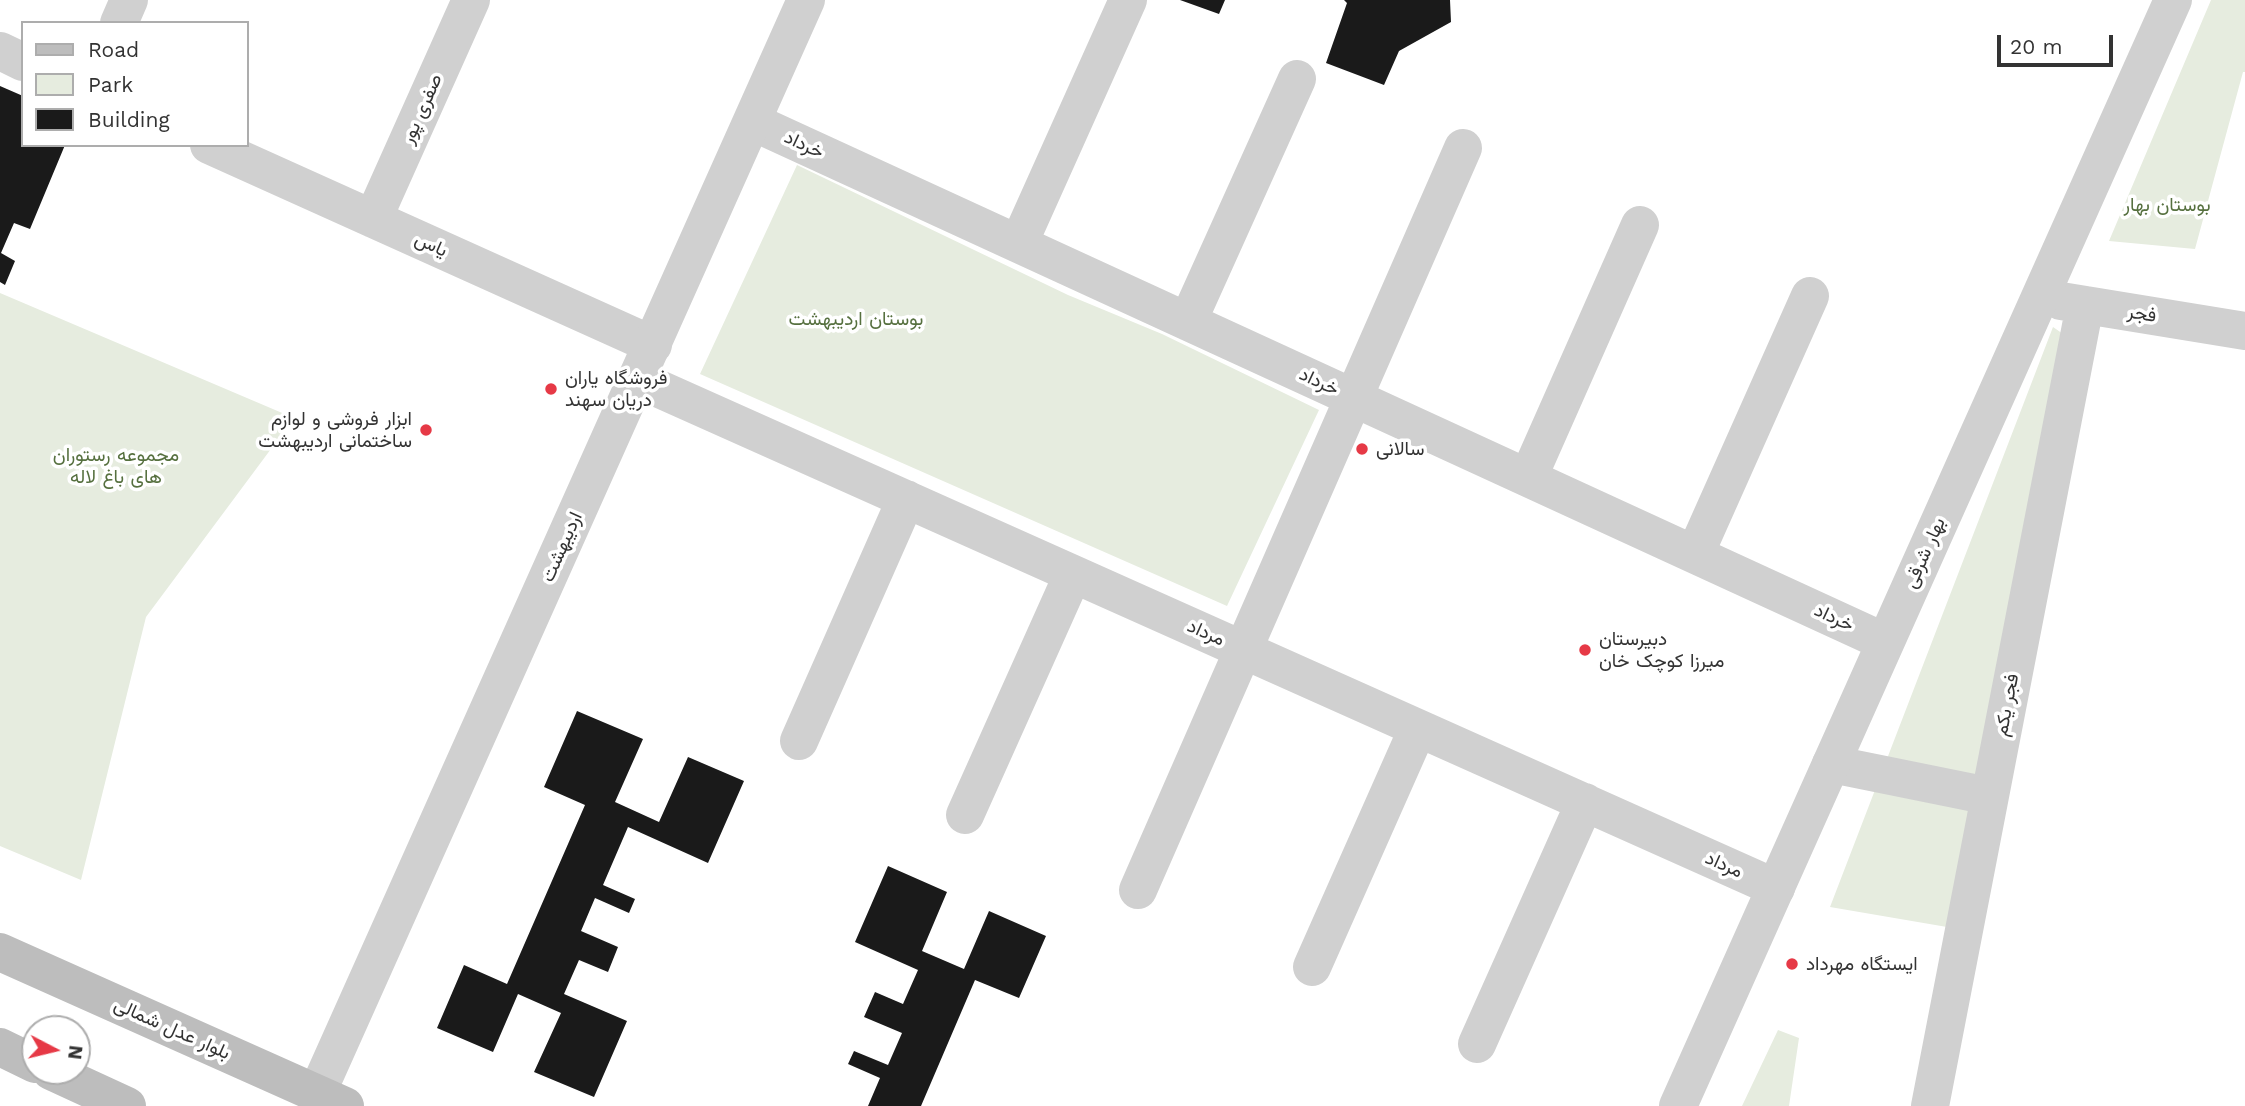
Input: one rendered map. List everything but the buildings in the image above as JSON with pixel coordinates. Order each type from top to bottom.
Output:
[{"type":"main road","name":"بلوار عدل شمالی","points":[[0,951],[331,1100]]},
{"type":"main road","points":[[0,1048],[21,1057]]},
{"type":"main road","points":[[81,1085],[127,1106]]},
{"type":"street","points":[[120,21],[130,0]]},
{"type":"street","name":"صفری پور","points":[[373,219],[471,0]]},
{"type":"street","name":"اردیبهشت","points":[[331,1100],[637,379],[806,0]]},
{"type":"street","points":[[1019,243],[1128,0]]},
{"type":"street","name":"بهار شرقی","points":[[1678,1106],[2173,0]]},
{"type":"street","points":[[0,51],[21,61]]},
{"type":"street","points":[[1188,321],[1297,79]]},
{"type":"street","name":"خرداد","points":[[753,122],[1885,642]]},
{"type":"street","name":"یاس","points":[[213,147],[653,345]]},
{"type":"street","points":[[1138,890],[1463,148]]},
{"type":"street","points":[[1528,478],[1640,225]]},
{"type":"street","points":[[1695,554],[1810,296]]},
{"type":"street","name":"فجر","points":[[2040,297],[2245,331]]},
{"type":"street","name":"فجر یکم","points":[[1930,1106],[2085,305]]},
{"type":"street","name":"مرداد","points":[[637,379],[1776,888]]},
{"type":"street","points":[[799,741],[906,499]]},
{"type":"street","points":[[965,815],[1073,574]]},
{"type":"street","points":[[1312,967],[1418,728]]},
{"type":"street","points":[[1831,764],[1989,796]]},
{"type":"street","points":[[1477,1044],[1585,802]]},
{"type":"green space","name":"بوستان بهار","points":[[2211,0],[2245,0],[2245,72],[2195,249],[2109,241]]},
{"type":"green space","name":"بوستان اردیبهشت","points":[[797,165],[1068,295],[1162,334],[1319,410],[1227,606],[700,374]]},
{"type":"green space","name":"مجموعه رستوران های باغ لاله","points":[[0,293],[294,418],[146,617],[81,880],[0,846]]},
{"type":"green space","points":[[2053,327],[2066,336],[1947,927],[1830,907]]},
{"type":"green space","points":[[1778,1030],[1799,1038],[1789,1106],[1742,1106]]},
{"type":"place","name":"فروشگاه یاران دریان سهند","points":[[551,389]]},
{"type":"place","name":"ابزار فروشی و لوازم ساختمانی اردیبهشت","points":[[426,430]]},
{"type":"place","name":"سالانی","points":[[1362,449]]},
{"type":"place","name":"دبیرستان میرزا کوچک خان","points":[[1585,650]]},
{"type":"place","name":"ایستگاه مهرداد","points":[[1792,964]]}]
